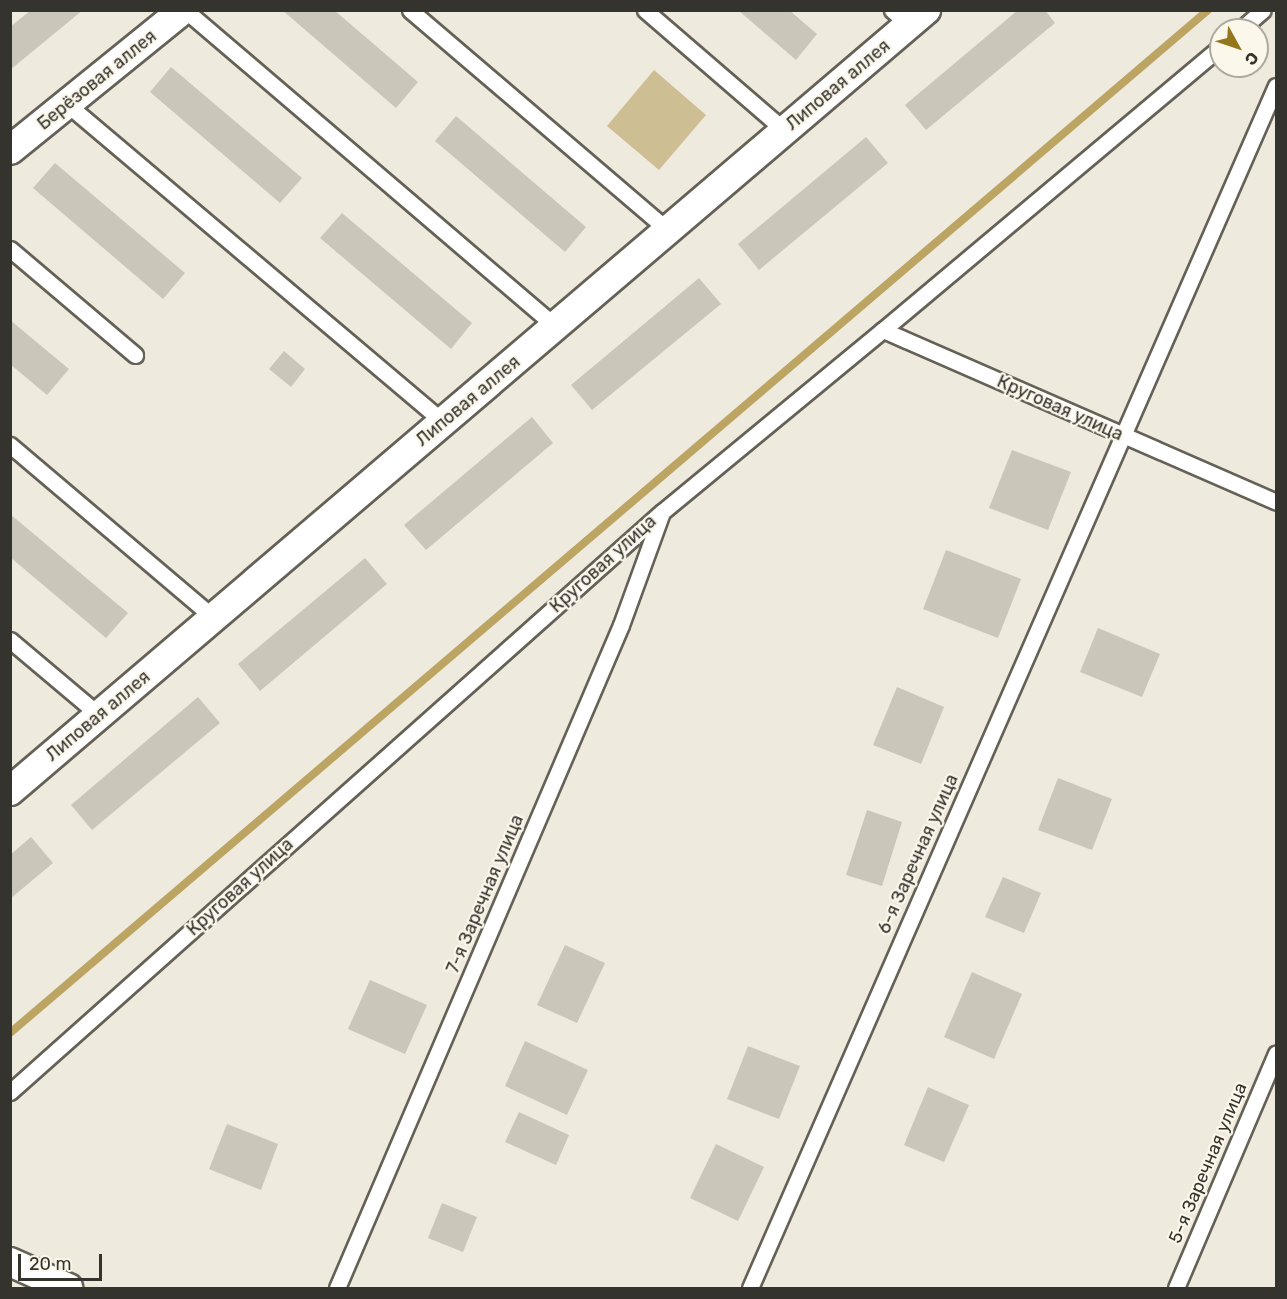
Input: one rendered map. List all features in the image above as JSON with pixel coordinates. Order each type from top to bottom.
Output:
[{"type":"street","name":"Берёзовая аллея","points":[[10,150],[184,10]]},
{"type":"street","name":"Липовая аллея","points":[[10,791],[785,130],[909,15]]},
{"type":"street","points":[[10,1262],[68,1288]]},
{"type":"lane","points":[[184,10],[555,326]]},
{"type":"lane","points":[[410,10],[668,230]]},
{"type":"lane","points":[[645,10],[785,130]]},
{"type":"lane","points":[[882,330],[1209,56]]},
{"type":"lane","name":"6-я Заречная улица","points":[[750,1288],[1276,86]]},
{"type":"lane","points":[[67,104],[443,422]]},
{"type":"lane","points":[[10,249],[135,355]]},
{"type":"lane","name":"Круговая улица","points":[[10,1092],[662,512],[882,330],[1276,502]]},
{"type":"lane","points":[[10,445],[214,618]]},
{"type":"lane","name":"7-я Заречная улица","points":[[337,1288],[621,625],[662,512]]},
{"type":"lane","points":[[10,639],[99,715]]},
{"type":"lane","name":"5-я Заречная улица","points":[[1176,1288],[1276,1053]]},
{"type":"shaded area","points":[[654,70],[706,115],[659,170],[607,126]]},
{"type":"building","points":[[31,10],[83,10],[10,70],[10,27]]},
{"type":"building","points":[[282,10],[334,10],[418,82],[396,108]]},
{"type":"building","points":[[738,10],[789,10],[817,34],[796,60]]},
{"type":"building","points":[[1018,10],[1045,10],[1055,23],[926,130],[905,105]]},
{"type":"building","points":[[171,67],[302,178],[280,203],[150,92]]},
{"type":"building","points":[[456,116],[586,227],[565,252],[435,141]]},
{"type":"building","points":[[866,137],[888,163],[759,270],[738,244]]},
{"type":"building","points":[[55,163],[185,273],[163,299],[33,188]]},
{"type":"building","points":[[342,213],[472,323],[451,349],[320,238]]},
{"type":"building","points":[[699,278],[721,304],[592,410],[571,385]]},
{"type":"building","points":[[10,320],[69,369],[47,395],[10,364]]},
{"type":"building","points":[[284,351],[305,369],[291,387],[269,369]]},
{"type":"building","points":[[532,417],[553,443],[426,550],[404,525]]},
{"type":"building","points":[[1012,450],[1071,472],[1048,530],[989,508]]},
{"type":"building","points":[[10,514],[128,613],[106,638],[10,557]]},
{"type":"building","points":[[946,550],[1021,579],[998,638],[923,609]]},
{"type":"building","points":[[365,558],[387,584],[260,691],[238,664]]},
{"type":"building","points":[[1098,628],[1160,654],[1142,697],[1080,672]]},
{"type":"building","points":[[897,687],[944,707],[921,764],[873,745]]},
{"type":"building","points":[[198,697],[220,723],[92,830],[71,805]]},
{"type":"building","points":[[1058,778],[1112,799],[1092,850],[1038,830]]},
{"type":"building","points":[[867,810],[902,822],[882,886],[846,875]]},
{"type":"building","points":[[31,837],[53,863],[10,899],[10,855]]},
{"type":"building","points":[[1003,877],[1041,893],[1024,933],[985,917]]},
{"type":"building","points":[[565,945],[605,963],[577,1023],[537,1005]]},
{"type":"building","points":[[972,972],[1022,994],[994,1059],[944,1037]]},
{"type":"building","points":[[370,980],[427,1005],[405,1054],[348,1029]]},
{"type":"building","points":[[525,1041],[588,1070],[567,1115],[505,1086]]},
{"type":"building","points":[[748,1046],[800,1066],[779,1119],[727,1099]]},
{"type":"building","points":[[928,1087],[969,1105],[944,1162],[904,1145]]},
{"type":"building","points":[[519,1112],[569,1135],[556,1165],[505,1142]]},
{"type":"building","points":[[227,1124],[278,1144],[261,1190],[209,1169]]},
{"type":"building","points":[[716,1144],[764,1167],[738,1221],[690,1198]]},
{"type":"building","points":[[442,1203],[477,1217],[463,1252],[428,1238]]},
{"type":"waterway","points":[[10,1033],[1208,10]]}]
